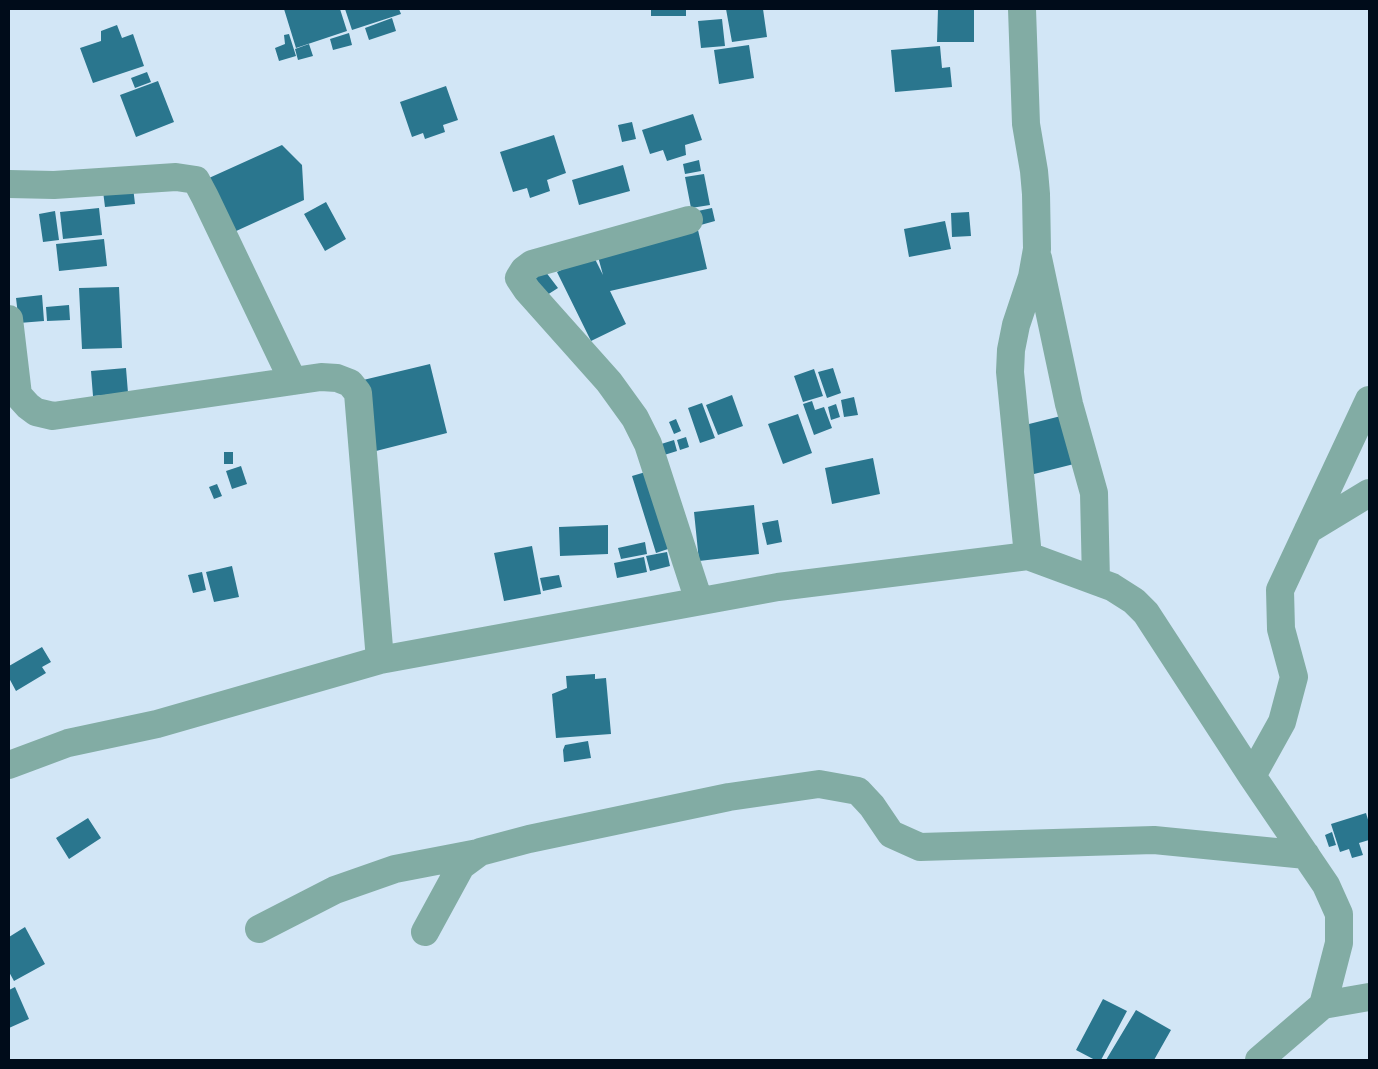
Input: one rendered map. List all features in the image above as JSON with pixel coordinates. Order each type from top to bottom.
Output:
[{"type":"street","points":[[1022,9],[1026,124],[1036,194],[1036,249],[1032,277],[1016,325],[1011,350],[1010,372],[1028,556]]},
{"type":"street","points":[[9,184],[54,185],[176,177],[196,180],[292,381]]},
{"type":"street","points":[[689,220],[532,264],[524,270],[519,278],[527,290],[609,382],[635,418],[648,444],[699,601]]},
{"type":"street","points":[[1036,249],[1068,404],[1094,493],[1096,581]]},
{"type":"street","points":[[9,319],[18,395],[36,412],[53,416],[321,377],[337,378],[350,383],[358,393],[380,660]]},
{"type":"street","points":[[1252,776],[1282,722],[1294,677],[1281,629],[1280,590],[1369,400]]},
{"type":"street","points":[[1308,530],[1369,493]]},
{"type":"street","points":[[9,765],[68,743],[157,724],[380,660],[778,586],[1028,556],[1112,587],[1134,600],[1146,613],[1252,776],[1326,885],[1339,914],[1339,943],[1324,1005]]},
{"type":"street","points":[[259,929],[335,890],[395,869],[729,797],[819,784],[858,791],[872,806],[892,834],[920,847],[1154,840],[1306,855]]},
{"type":"street","points":[[425,932],[461,866],[480,852]]},
{"type":"street","points":[[1259,1060],[1324,1005],[1369,997]]},
{"type":"building","points":[[284,9],[340,9],[347,31],[296,48]]},
{"type":"building","points":[[345,9],[399,9],[401,14],[352,30]]},
{"type":"building","points":[[651,9],[686,9],[686,16],[651,16]]},
{"type":"building","points":[[726,9],[763,9],[767,37],[732,42]]},
{"type":"building","points":[[938,9],[974,9],[974,42],[937,42]]},
{"type":"building","points":[[392,18],[396,31],[369,40],[365,28]]},
{"type":"building","points":[[722,19],[725,46],[701,48],[698,21]]},
{"type":"building","points":[[117,25],[122,38],[133,34],[144,66],[93,83],[80,48],[101,41],[101,31]]},
{"type":"building","points":[[349,33],[352,45],[333,50],[330,39]]},
{"type":"building","points":[[289,34],[296,56],[279,61],[275,48],[285,44],[284,35]]},
{"type":"building","points":[[309,44],[313,56],[298,60],[295,49]]},
{"type":"building","points":[[749,45],[754,78],[719,84],[714,50]]},
{"type":"building","points":[[940,46],[942,68],[950,67],[952,87],[895,92],[891,50]]},
{"type":"building","points":[[147,72],[151,82],[135,88],[131,78]]},
{"type":"building","points":[[158,81],[174,122],[136,137],[120,95]]},
{"type":"building","points":[[446,86],[458,120],[443,125],[445,132],[425,139],[423,133],[412,137],[400,102]]},
{"type":"building","points":[[693,114],[702,140],[685,145],[686,155],[667,161],[663,150],[650,154],[642,130]]},
{"type":"building","points":[[632,122],[636,139],[622,142],[618,125]]},
{"type":"building","points":[[554,135],[566,173],[547,180],[550,191],[530,198],[527,188],[513,192],[500,152]]},
{"type":"building","points":[[282,145],[302,165],[304,200],[234,232],[209,178]]},
{"type":"building","points":[[699,160],[701,171],[685,174],[683,164]]},
{"type":"building","points":[[623,165],[630,191],[579,205],[572,180]]},
{"type":"building","points":[[704,174],[710,205],[691,208],[685,177]]},
{"type":"building","points":[[133,187],[135,204],[105,207],[103,191]]},
{"type":"building","points":[[326,202],[346,239],[325,251],[304,214]]},
{"type":"building","points":[[99,208],[102,235],[63,239],[60,212]]},
{"type":"building","points":[[712,208],[715,221],[697,226],[693,212]]},
{"type":"building","points":[[55,211],[59,240],[43,242],[39,214]]},
{"type":"building","points":[[969,212],[971,236],[952,237],[951,213]]},
{"type":"building","points":[[945,221],[951,249],[909,257],[904,229]]},
{"type":"building","points":[[698,230],[707,269],[610,291],[626,324],[591,341],[557,272],[593,255],[603,275],[597,253]]},
{"type":"building","points":[[104,239],[107,266],[59,271],[56,244]]},
{"type":"building","points":[[542,267],[558,288],[547,295],[531,275]]},
{"type":"building","points":[[119,287],[122,348],[82,349],[79,288]]},
{"type":"building","points":[[42,295],[44,321],[19,323],[16,298]]},
{"type":"building","points":[[69,305],[70,320],[47,321],[46,307]]},
{"type":"building","points":[[430,364],[447,433],[376,451],[359,381]]},
{"type":"building","points":[[126,368],[128,393],[93,396],[91,371]]},
{"type":"building","points":[[833,368],[841,393],[827,398],[818,372]]},
{"type":"building","points":[[814,369],[823,396],[803,402],[794,376]]},
{"type":"building","points":[[732,395],[743,426],[718,435],[706,405]]},
{"type":"building","points":[[854,397],[858,415],[844,417],[841,400]]},
{"type":"building","points":[[812,401],[815,410],[824,407],[832,428],[814,435],[803,404]]},
{"type":"building","points":[[702,403],[715,438],[700,443],[688,408]]},
{"type":"building","points":[[836,404],[840,417],[831,420],[828,407]]},
{"type":"building","points":[[798,414],[812,453],[783,464],[768,424]]},
{"type":"building","points":[[1065,415],[1078,463],[1030,475],[1017,427]]},
{"type":"building","points":[[676,419],[681,431],[674,434],[669,422]]},
{"type":"building","points":[[686,437],[689,447],[680,450],[677,440]]},
{"type":"building","points":[[674,440],[677,451],[661,456],[658,445]]},
{"type":"building","points":[[224,452],[233,452],[233,464],[224,464]]},
{"type":"building","points":[[873,458],[880,494],[832,504],[825,468]]},
{"type":"building","points":[[241,466],[247,484],[232,489],[226,471]]},
{"type":"building","points":[[649,471],[668,549],[656,553],[632,476]]},
{"type":"building","points":[[217,484],[222,496],[214,499],[209,487]]},
{"type":"building","points":[[754,505],[759,554],[699,561],[694,512]]},
{"type":"building","points":[[778,520],[782,542],[767,545],[762,523]]},
{"type":"building","points":[[608,525],[608,554],[560,556],[559,527]]},
{"type":"building","points":[[645,542],[647,554],[621,559],[618,548]]},
{"type":"building","points":[[532,546],[541,594],[504,601],[494,553]]},
{"type":"building","points":[[667,552],[670,566],[650,571],[646,556]]},
{"type":"building","points":[[644,557],[647,572],[617,578],[614,563]]},
{"type":"building","points":[[232,566],[239,597],[214,602],[206,572]]},
{"type":"building","points":[[202,572],[206,590],[193,593],[188,575]]},
{"type":"building","points":[[559,575],[562,587],[543,591],[540,578]]},
{"type":"building","points":[[42,647],[51,662],[42,667],[46,673],[16,691],[9,678],[9,666]]},
{"type":"building","points":[[595,674],[595,679],[606,678],[611,734],[556,738],[552,694],[567,688],[566,676]]},
{"type":"building","points":[[588,741],[591,758],[564,762],[563,750],[565,745]]},
{"type":"building","points":[[1366,813],[1369,823],[1369,840],[1359,843],[1363,855],[1352,858],[1349,849],[1340,852],[1331,824]]},
{"type":"building","points":[[88,818],[101,838],[69,859],[56,838]]},
{"type":"building","points":[[1332,832],[1336,845],[1329,847],[1325,835]]},
{"type":"building","points":[[25,927],[45,964],[14,981],[9,972],[9,937]]},
{"type":"building","points":[[15,987],[29,1019],[9,1028],[9,990]]},
{"type":"building","points":[[1103,999],[1127,1011],[1101,1060],[1095,1060],[1076,1050]]},
{"type":"building","points":[[1136,1010],[1171,1030],[1154,1060],[1106,1060]]}]
